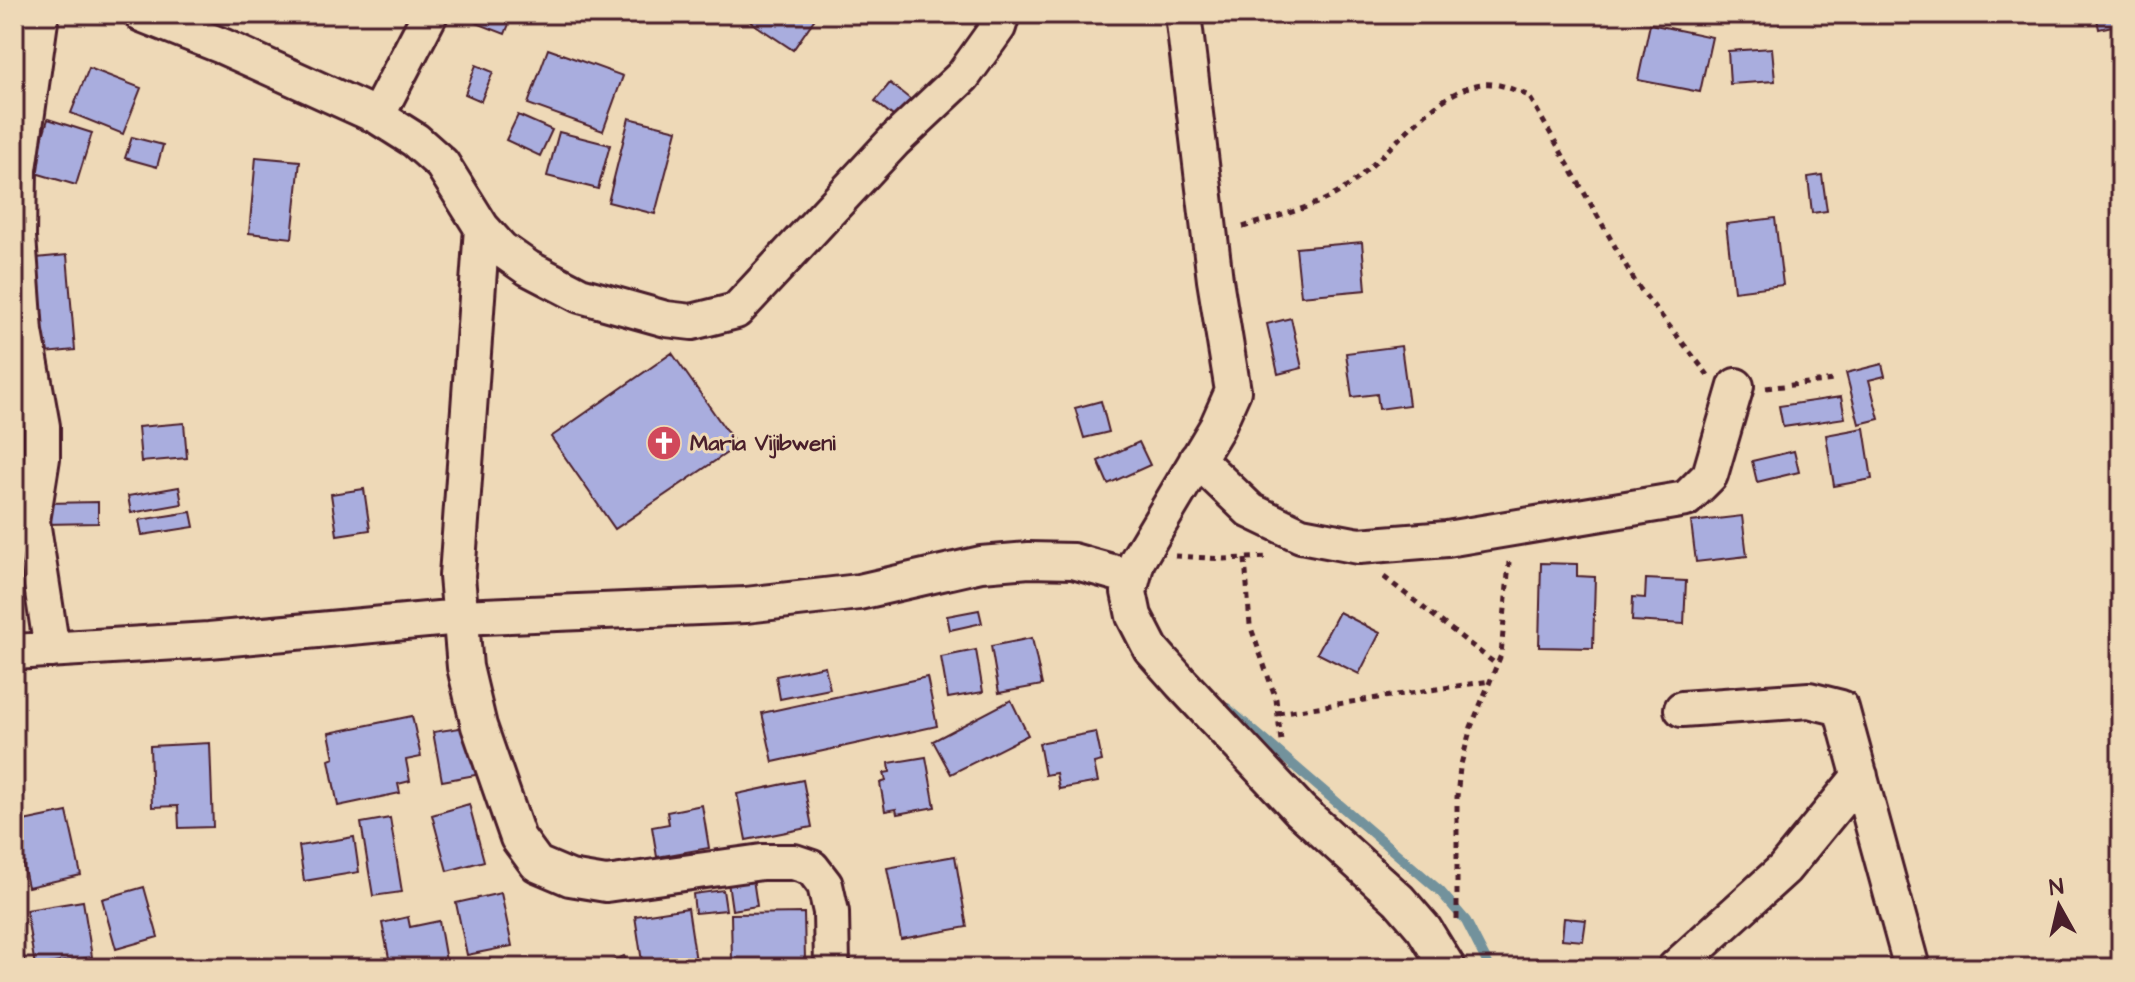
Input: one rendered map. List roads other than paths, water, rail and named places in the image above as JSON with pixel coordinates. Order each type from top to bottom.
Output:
[{"type":"street","points":[[41,14],[19,169],[18,237],[25,332],[42,426],[42,458],[32,521],[52,650]]},
{"type":"street","points":[[141,14],[222,46],[377,116],[415,140],[442,164],[482,228],[501,249],[580,295],[666,319],[692,322],[736,311],[894,141],[963,76],[998,27],[1002,14]]},
{"type":"street","points":[[377,116],[430,14]]},
{"type":"street","points":[[1183,14],[1233,391],[1217,427],[1136,563],[1129,592],[1134,616],[1151,649],[1280,788],[1399,900],[1424,929],[1448,968]]},
{"type":"street","points":[[482,228],[458,530],[460,617],[465,667],[500,795],[518,838],[537,864],[570,878],[606,884],[762,862],[794,862],[812,868],[825,885],[831,912],[832,968]]},
{"type":"street","points":[[1197,459],[1251,511],[1301,535],[1324,542],[1394,544],[1516,528],[1686,499],[1710,475],[1736,386]]},
{"type":"street","points":[[14,652],[209,640],[460,617],[746,605],[859,592],[981,564],[1029,560],[1136,563]]},
{"type":"street","points":[[1682,709],[1809,700],[1841,708],[1846,717],[1912,968]]},
{"type":"street","points":[[1675,968],[1784,869],[1860,776]]},
{"type":"waterway","points":[[1227,708],[1440,891],[1466,921],[1490,968]]},
{"type":"place","name":"Maria Vijibweni","points":[[664,443]]}]
